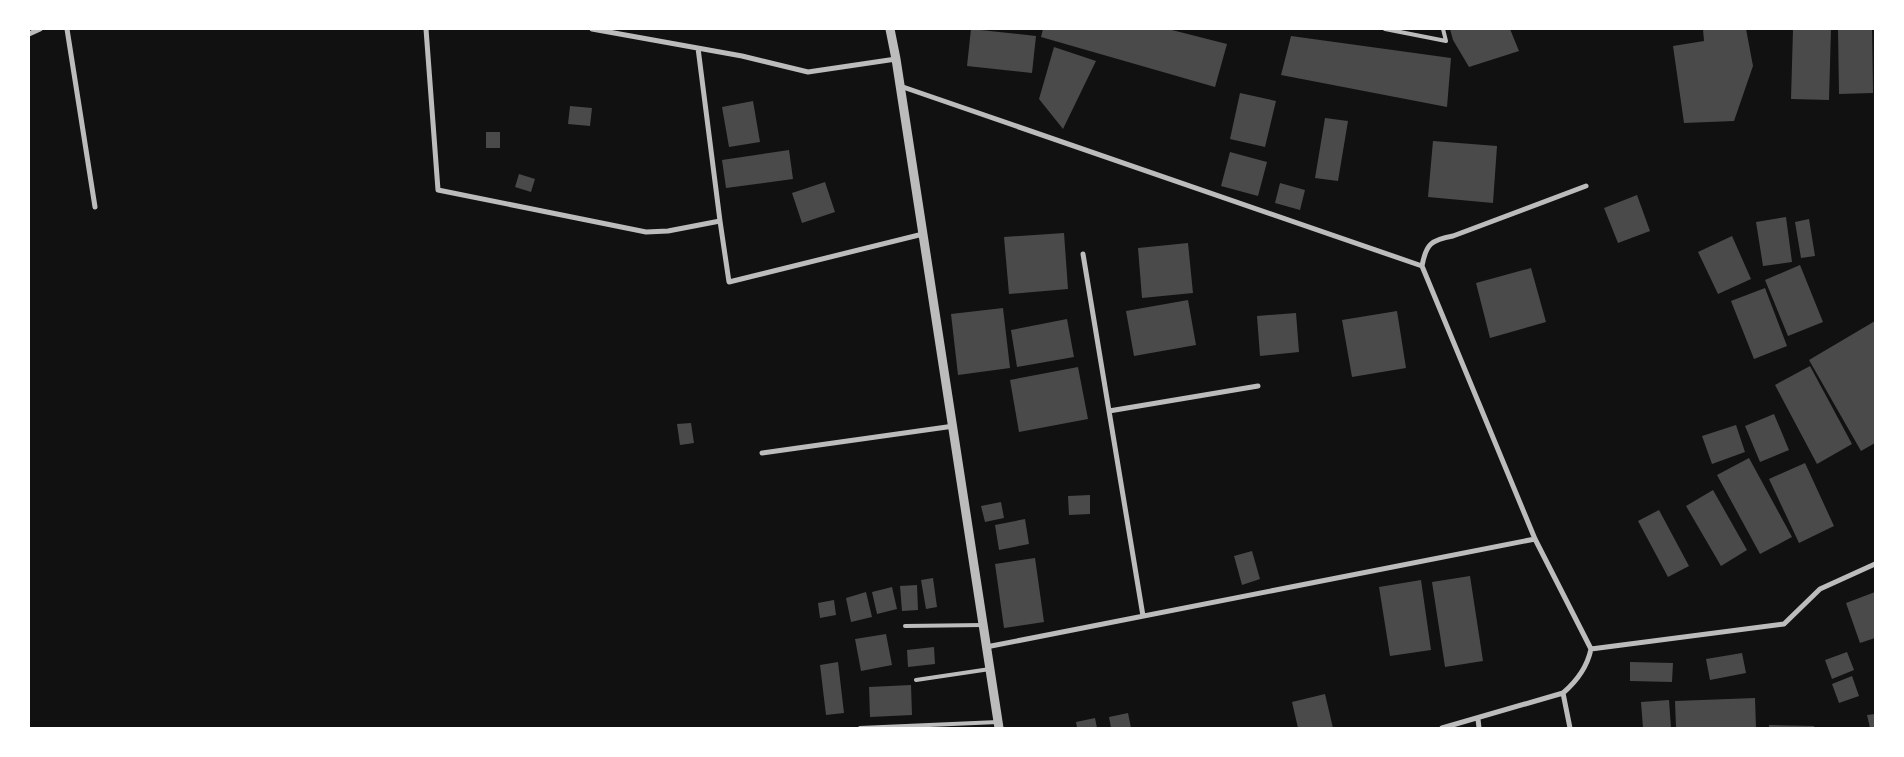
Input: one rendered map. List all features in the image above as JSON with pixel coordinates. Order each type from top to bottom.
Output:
[{"type":"street","points":[[29,34],[40,29]]},
{"type":"street","points":[[67,29],[95,206]]},
{"type":"street","points":[[426,29],[438,190],[646,232],[668,232],[720,221]]},
{"type":"street","points":[[592,29],[742,56],[808,72],[896,59]]},
{"type":"street","points":[[890,29],[924,234],[999,725]]},
{"type":"street","points":[[698,48],[729,282],[924,234]]},
{"type":"street","points":[[900,86],[1422,266]]},
{"type":"street","points":[[1442,728],[1563,693],[1581,674],[1588,662],[1592,649],[1535,539],[1422,266],[1425,252],[1430,244],[1440,239],[1453,236],[1586,186]]},
{"type":"street","points":[[1083,254],[1143,616]]},
{"type":"street","points":[[1109,411],[1258,386]]},
{"type":"street","points":[[762,453],[954,426]]},
{"type":"street","points":[[986,647],[1535,539]]},
{"type":"street","points":[[1592,649],[1784,624],[1820,589],[1875,564]]},
{"type":"street","points":[[1563,693],[1570,728]]},
{"type":"street","points":[[1478,719],[1479,728]]},
{"type":"lane","points":[[1385,29],[1446,41],[1443,29]]},
{"type":"lane","points":[[905,626],[983,625]]},
{"type":"lane","points":[[916,680],[990,669]]},
{"type":"lane","points":[[860,728],[999,725]]},
{"type":"building","points":[[971,29],[1036,36],[1032,73],[967,66]]},
{"type":"building","points":[[1043,29],[1168,29],[1227,44],[1215,87],[1041,37]]},
{"type":"building","points":[[1450,29],[1510,29],[1519,51],[1469,67],[1453,40]]},
{"type":"building","points":[[1703,29],[1746,29],[1753,66],[1734,121],[1684,123],[1673,46],[1704,41]]},
{"type":"building","points":[[1793,29],[1831,29],[1829,100],[1791,99]]},
{"type":"building","points":[[1838,29],[1872,29],[1873,93],[1839,94]]},
{"type":"building","points":[[1291,36],[1451,58],[1447,107],[1281,75]]},
{"type":"building","points":[[1054,47],[1096,61],[1063,129],[1039,99]]},
{"type":"building","points":[[1240,93],[1276,101],[1265,147],[1230,139]]},
{"type":"building","points":[[753,101],[760,142],[729,147],[722,107]]},
{"type":"building","points":[[570,106],[592,108],[590,126],[568,124]]},
{"type":"building","points":[[1325,118],[1348,121],[1338,181],[1315,178]]},
{"type":"building","points":[[486,132],[500,132],[500,148],[486,148]]},
{"type":"building","points":[[1433,141],[1497,146],[1493,203],[1428,197]]},
{"type":"building","points":[[789,150],[793,179],[726,188],[722,160]]},
{"type":"building","points":[[1230,152],[1267,162],[1258,196],[1221,186]]},
{"type":"building","points":[[519,174],[535,179],[531,192],[515,187]]},
{"type":"building","points":[[825,182],[835,212],[802,223],[792,193]]},
{"type":"building","points":[[1280,183],[1305,190],[1300,210],[1275,203]]},
{"type":"building","points":[[1637,195],[1650,231],[1618,243],[1604,208]]},
{"type":"building","points":[[1786,217],[1792,262],[1763,266],[1756,222]]},
{"type":"building","points":[[1809,219],[1815,256],[1801,258],[1795,222]]},
{"type":"building","points":[[1064,233],[1068,289],[1009,294],[1004,237]]},
{"type":"building","points":[[1732,236],[1751,279],[1718,294],[1698,252]]},
{"type":"building","points":[[1188,243],[1193,293],[1142,298],[1138,248]]},
{"type":"building","points":[[1800,265],[1823,322],[1788,336],[1765,280]]},
{"type":"building","points":[[1531,268],[1546,322],[1490,338],[1476,283]]},
{"type":"building","points":[[1765,288],[1787,346],[1754,359],[1731,301]]},
{"type":"building","points":[[1188,300],[1196,345],[1134,356],[1126,311]]},
{"type":"building","points":[[1003,308],[1010,368],[958,375],[951,314]]},
{"type":"building","points":[[1397,311],[1406,368],[1352,377],[1342,320]]},
{"type":"building","points":[[1296,313],[1299,352],[1260,356],[1257,316]]},
{"type":"building","points":[[1067,319],[1074,357],[1017,367],[1011,330]]},
{"type":"building","points":[[1875,321],[1875,443],[1861,451],[1809,360]]},
{"type":"building","points":[[1810,366],[1852,444],[1817,464],[1775,385]]},
{"type":"building","points":[[1078,367],[1088,419],[1019,432],[1010,380]]},
{"type":"building","points":[[1774,414],[1789,450],[1760,462],[1745,426]]},
{"type":"building","points":[[691,423],[694,443],[680,445],[677,424]]},
{"type":"building","points":[[1736,425],[1745,452],[1712,464],[1702,436]]},
{"type":"building","points":[[1749,458],[1792,537],[1760,554],[1717,475]]},
{"type":"building","points":[[1805,463],[1834,526],[1799,543],[1769,479]]},
{"type":"building","points":[[1713,490],[1747,550],[1721,566],[1686,506]]},
{"type":"building","points":[[1090,495],[1090,514],[1069,515],[1068,496]]},
{"type":"building","points":[[1001,502],[1004,518],[985,522],[981,506]]},
{"type":"building","points":[[1659,510],[1689,566],[1668,577],[1638,521]]},
{"type":"building","points":[[1025,519],[1029,544],[999,550],[995,525]]},
{"type":"building","points":[[1252,551],[1260,579],[1242,585],[1234,556]]},
{"type":"building","points":[[1035,558],[1044,622],[1004,628],[995,564]]},
{"type":"building","points":[[1470,576],[1483,661],[1445,667],[1432,582]]},
{"type":"building","points":[[933,578],[937,607],[926,609],[921,580]]},
{"type":"building","points":[[1421,580],[1431,650],[1390,656],[1379,587]]},
{"type":"building","points":[[917,585],[918,610],[902,611],[900,586]]},
{"type":"building","points":[[892,587],[897,609],[877,614],[872,592]]},
{"type":"building","points":[[866,592],[872,617],[851,622],[846,598]]},
{"type":"building","points":[[1875,592],[1875,638],[1860,643],[1846,603]]},
{"type":"building","points":[[834,600],[836,615],[820,618],[818,603]]},
{"type":"building","points":[[886,634],[892,665],[861,671],[855,639]]},
{"type":"building","points":[[934,647],[935,664],[908,667],[907,650]]},
{"type":"building","points":[[1847,652],[1854,670],[1832,679],[1825,660]]},
{"type":"building","points":[[1742,653],[1746,673],[1710,680],[1706,659]]},
{"type":"building","points":[[838,662],[844,713],[826,715],[820,665]]},
{"type":"building","points":[[1630,662],[1673,663],[1672,682],[1630,681]]},
{"type":"building","points":[[1852,676],[1859,696],[1839,703],[1832,684]]},
{"type":"building","points":[[911,685],[912,715],[870,717],[869,687]]},
{"type":"building","points":[[1325,694],[1333,728],[1298,728],[1292,702]]},
{"type":"building","points":[[1755,698],[1756,728],[1676,728],[1675,701]]},
{"type":"building","points":[[1669,700],[1671,728],[1643,728],[1641,702]]},
{"type":"building","points":[[1128,713],[1131,728],[1111,728],[1109,717]]},
{"type":"building","points":[[1875,714],[1875,728],[1870,728],[1867,715]]},
{"type":"building","points":[[1095,718],[1097,728],[1077,728],[1076,722]]},
{"type":"building","points":[[1769,725],[1814,726],[1814,728],[1769,728]]}]
